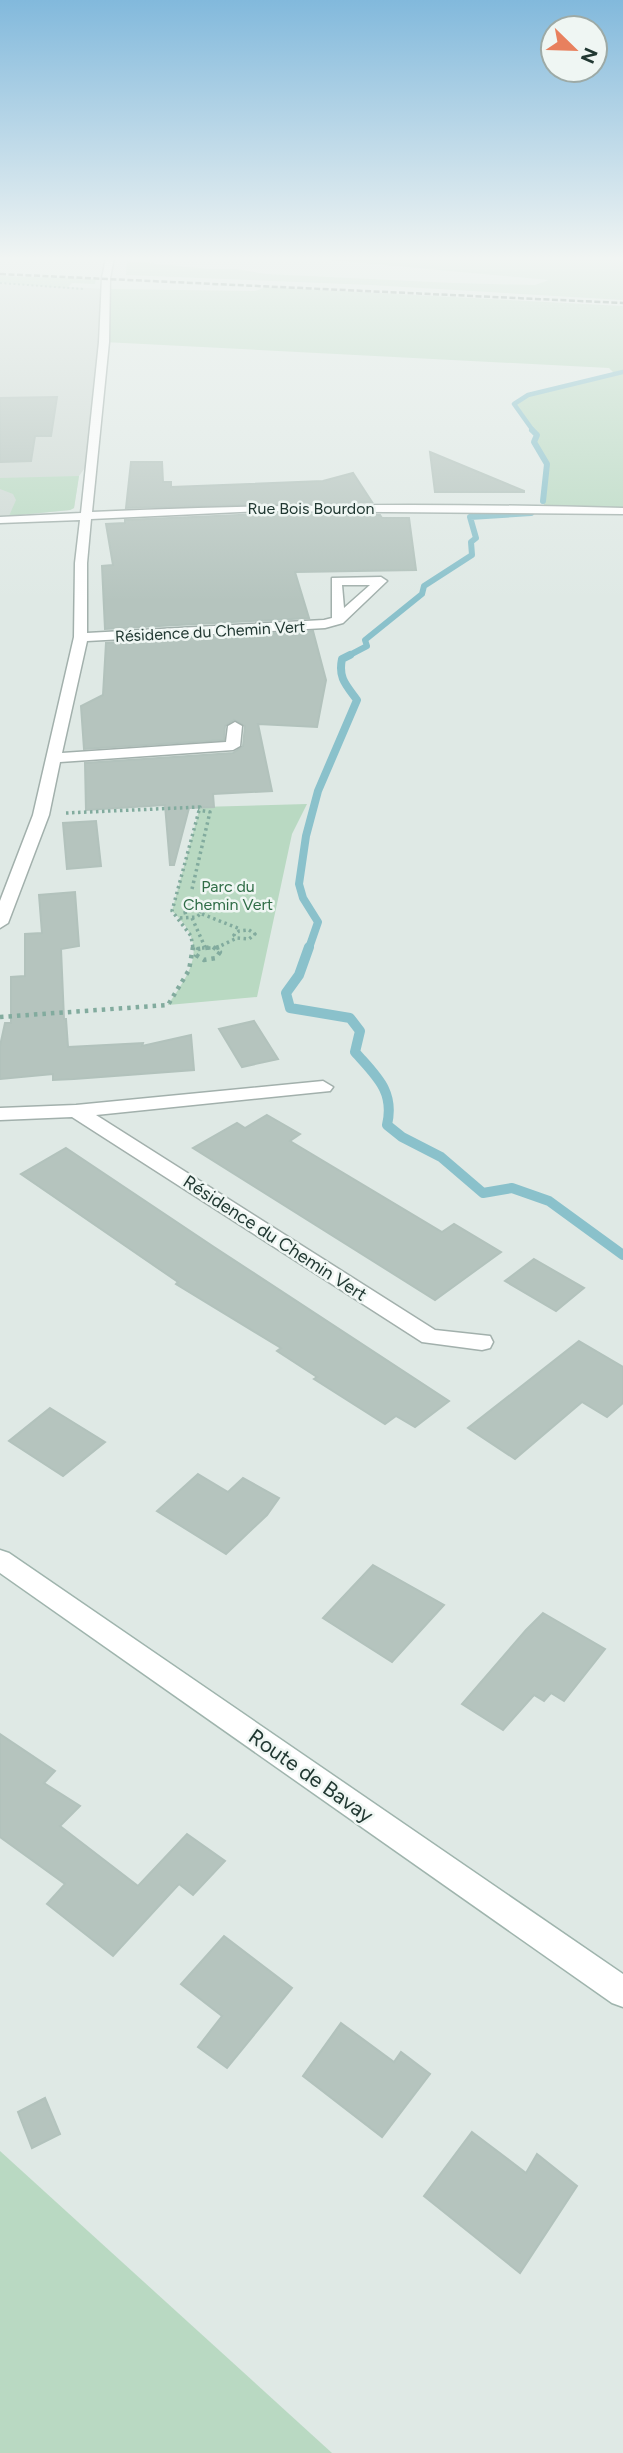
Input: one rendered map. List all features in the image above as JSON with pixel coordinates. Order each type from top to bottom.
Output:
[{"type":"street","points":[[0,923],[41,815],[81,637],[81,563],[101,372]]},
{"type":"street","name":"Rue Bois Bourdon","points":[[0,520],[263,508],[623,511]]},
{"type":"street","name":"Résidence du Chemin Vert","points":[[81,637],[313,626],[338,620]]},
{"type":"street","points":[[55,758],[233,746],[235,726]]},
{"type":"street","points":[[0,1114],[76,1111],[323,1087]]},
{"type":"street","name":"Résidence du Chemin Vert","points":[[76,1111],[430,1337],[482,1342]]},
{"type":"street","name":"Route de Bavay","points":[[0,1560],[623,1992]]},
{"type":"path","points":[[41,815],[200,807],[172,911],[180,918],[195,956],[212,959],[220,954],[216,948]]},
{"type":"path","points":[[192,889],[210,812],[198,810]]},
{"type":"path","points":[[0,1017],[168,1004],[190,973],[196,951],[205,947],[216,948],[237,938],[246,940],[255,935],[251,931],[202,914],[200,910],[185,912],[205,947]]},
{"type":"path","points":[[180,918],[202,914]]},
{"type":"path","points":[[237,938],[235,933],[242,930]]},
{"type":"shaded area","points":[[0,372],[99,372],[92,458],[79,476],[74,508],[0,517]]},
{"type":"green space","points":[[613,372],[623,372],[623,511],[544,508],[547,473],[545,458],[534,442],[537,435],[514,404],[528,395],[615,374]]},
{"type":"green space","points":[[79,476],[74,508],[9,516],[16,500],[13,494],[0,489],[0,478]]},
{"type":"green space","name":"Parc du Chemin Vert","points":[[307,804],[292,834],[257,997],[168,1005],[184,981],[193,958],[191,936],[172,911],[200,807]]},
{"type":"green space","points":[[0,2151],[332,2453],[0,2453]]},
{"type":"building","points":[[57,397],[51,436],[35,436],[31,461],[0,462],[0,398]]},
{"type":"building","points":[[430,452],[524,491],[524,492],[435,492]]},
{"type":"building","points":[[131,462],[162,462],[163,482],[171,482],[171,487],[323,481],[353,473],[372,502],[126,508]]},
{"type":"building","points":[[263,514],[380,515],[382,518],[409,518],[416,570],[295,572],[309,618],[105,629],[102,566],[113,565],[106,524],[125,523],[125,520]]},
{"type":"building","points":[[313,631],[326,680],[317,727],[258,724],[272,791],[213,794],[214,807],[189,808],[174,865],[170,865],[165,805],[86,810],[85,763],[233,753],[243,746],[245,726],[234,720],[225,726],[224,740],[84,749],[81,706],[103,695],[106,643]]},
{"type":"building","points":[[96,821],[101,866],[67,869],[63,823]]},
{"type":"building","points":[[75,892],[79,946],[61,949],[68,1047],[143,1043],[142,1046],[191,1035],[194,1070],[53,1080],[53,1074],[0,1079],[0,1046],[5,1023],[11,1023],[11,977],[25,976],[25,934],[42,933],[39,895]]},
{"type":"building","points":[[254,1021],[278,1059],[242,1067],[219,1029]]},
{"type":"building","points":[[267,1115],[300,1134],[290,1141],[442,1232],[454,1224],[501,1252],[435,1300],[193,1148],[237,1123],[245,1128]]},
{"type":"building","points":[[66,1148],[449,1401],[415,1427],[396,1416],[385,1424],[314,1379],[317,1377],[277,1351],[281,1348],[176,1284],[178,1282],[21,1174]]},
{"type":"building","points":[[534,1259],[584,1288],[556,1311],[505,1281]]},
{"type":"building","points":[[579,1341],[623,1367],[623,1403],[607,1417],[582,1402],[515,1459],[468,1428]]},
{"type":"building","points":[[50,1408],[105,1442],[63,1476],[9,1441]]},
{"type":"building","points":[[198,1474],[228,1492],[243,1478],[279,1498],[267,1515],[226,1554],[157,1511]]},
{"type":"building","points":[[373,1565],[444,1605],[392,1662],[323,1618]]},
{"type":"building","points":[[543,1613],[605,1649],[564,1701],[551,1693],[544,1701],[534,1695],[503,1730],[462,1704]]},
{"type":"building","points":[[0,1734],[55,1771],[44,1783],[80,1806],[60,1826],[138,1886],[187,1834],[225,1861],[193,1895],[179,1884],[113,1956],[47,1904],[65,1884],[0,1837]]},
{"type":"building","points":[[224,1936],[292,1988],[227,2068],[198,2047],[222,2016],[181,1984]]},
{"type":"building","points":[[341,2023],[394,2062],[401,2052],[430,2074],[382,2137],[303,2076]]},
{"type":"building","points":[[45,2098],[60,2134],[32,2148],[18,2112]]},
{"type":"building","points":[[472,2132],[526,2173],[537,2154],[577,2186],[520,2273],[424,2196]]},
{"type":"waterway","points":[[534,432],[514,404],[528,395],[621,372]]},
{"type":"waterway","points":[[534,432],[537,435],[534,442],[547,464],[543,501]]},
{"type":"waterway","points":[[346,657],[367,646],[365,640],[422,594],[424,586],[472,555],[471,542],[476,538],[470,517],[531,513]]},
{"type":"waterway","points":[[346,657],[350,655]]},
{"type":"waterway","points":[[309,948],[318,922],[303,898],[299,884],[306,836],[318,791],[357,700],[344,681],[341,671],[342,659],[346,657]]},
{"type":"waterway","points":[[309,947],[299,975],[286,993],[290,1008],[350,1018],[360,1031],[355,1052],[386,1093],[389,1113],[387,1125],[402,1137],[441,1157],[483,1193],[512,1188],[549,1201],[623,1255]]}]
